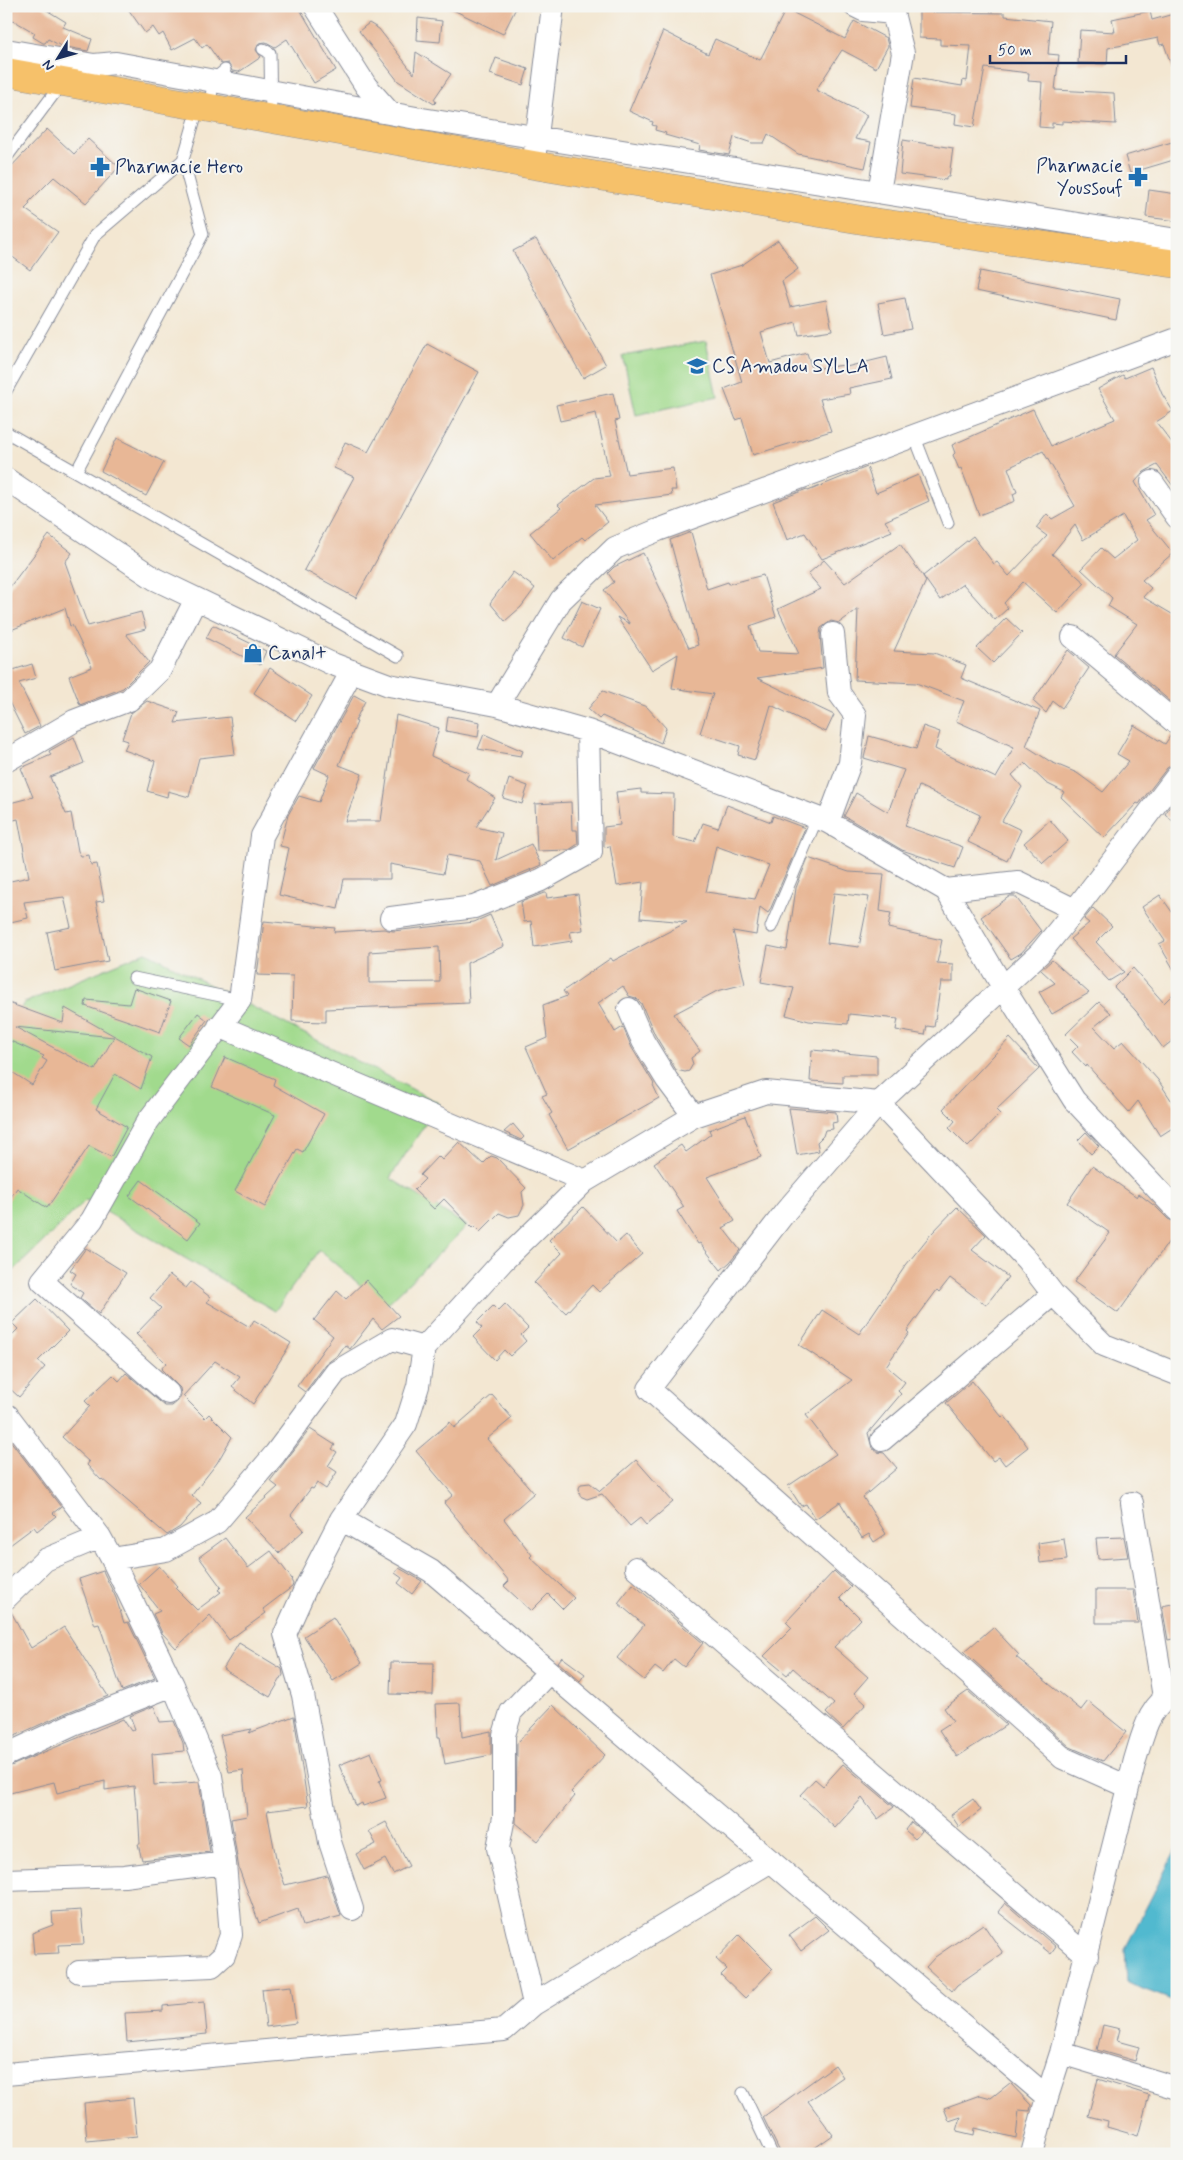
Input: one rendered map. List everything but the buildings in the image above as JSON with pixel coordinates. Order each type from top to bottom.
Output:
[{"type":"main road","points":[[6,72],[271,118],[413,130],[533,165],[874,222],[1176,252]]},
{"type":"street","points":[[315,6],[366,86],[390,112],[413,130],[537,137],[879,192],[1176,252]]},
{"type":"street","points":[[533,165],[553,6]]},
{"type":"street","points":[[856,6],[863,10],[893,10],[903,53],[879,192]]},
{"type":"street","points":[[6,50],[94,65],[116,63],[219,75],[270,90],[390,112]]},
{"type":"street","points":[[664,186],[670,159]]},
{"type":"street","points":[[497,705],[561,600],[615,548],[658,530],[1177,339]]},
{"type":"street","points":[[6,479],[155,580],[330,663],[389,685],[497,705],[588,731],[822,820],[946,890],[1074,1100],[1177,1210]]},
{"type":"street","points":[[1152,482],[1177,517]]},
{"type":"street","points":[[6,760],[74,721],[129,700],[160,670],[196,599]]},
{"type":"street","points":[[822,820],[850,763],[855,716],[839,693],[833,634]]},
{"type":"street","points":[[1073,636],[1177,724]]},
{"type":"street","points":[[168,1393],[42,1281],[92,1220],[148,1121],[240,1000],[262,836],[352,671]]},
{"type":"street","points":[[391,918],[474,907],[541,880],[591,852],[588,731]]},
{"type":"street","points":[[1128,1787],[1062,1758],[650,1389],[786,1211],[879,1103],[1003,986],[1040,954],[1177,776]]},
{"type":"street","points":[[946,890],[1018,882],[1075,910]]},
{"type":"street","points":[[629,1009],[642,1041],[667,1080],[694,1116]]},
{"type":"street","points":[[219,1026],[585,1181]]},
{"type":"street","points":[[352,1909],[330,1842],[303,1695],[285,1634],[307,1585],[341,1519],[406,1424],[418,1386],[424,1348],[502,1262],[585,1181],[694,1116],[766,1092],[879,1103],[1027,1260],[1053,1294],[1104,1345],[1177,1374]]},
{"type":"street","points":[[882,1440],[1053,1294]]},
{"type":"street","points":[[112,1559],[166,1550],[217,1522],[275,1454],[336,1372],[392,1338],[424,1348]]},
{"type":"street","points":[[8,1416],[100,1536],[112,1559],[173,1685],[210,1776],[225,1863],[231,1935],[224,1955],[212,1966],[79,1972]]},
{"type":"street","points":[[1032,2154],[1087,1956],[1128,1787],[1147,1719],[1170,1694],[1132,1504]]},
{"type":"street","points":[[341,1519],[431,1571],[1047,2097]]},
{"type":"street","points":[[6,1598],[45,1560],[100,1536]]},
{"type":"street","points":[[636,1568],[1087,1956]]},
{"type":"street","points":[[534,2004],[498,1848],[504,1817],[504,1735],[511,1712],[549,1672]]},
{"type":"street","points":[[6,1755],[73,1724],[173,1685]]},
{"type":"street","points":[[6,2074],[504,2030],[534,2004],[770,1861]]},
{"type":"street","points":[[6,1880],[124,1876],[225,1863]]},
{"type":"street","points":[[1061,2053],[1177,2088]]},
{"type":"lane","points":[[263,49],[270,53],[271,118]]},
{"type":"lane","points":[[6,390],[95,235],[183,160],[204,106],[219,75]]},
{"type":"lane","points":[[6,158],[63,82]]},
{"type":"lane","points":[[76,472],[203,234],[183,160]]},
{"type":"lane","points":[[6,432],[398,656]]},
{"type":"lane","points":[[914,436],[948,523]]},
{"type":"lane","points":[[771,927],[822,820]]},
{"type":"lane","points":[[134,978],[240,1000]]},
{"type":"lane","points":[[743,2093],[772,2154]]},
{"type":"green space","points":[[706,341],[718,397],[636,415],[623,356]]},
{"type":"green space","points":[[146,952],[439,1103],[390,1178],[467,1226],[385,1306],[319,1250],[275,1311],[86,1200],[6,1278],[6,1031],[24,1003]]},
{"type":"water","points":[[1177,1847],[1177,2002],[1127,1983],[1125,1949]]},
{"type":"place","name":"Pharmacie Hero","points":[[100,167]]},
{"type":"place","name":"Pharmacie Youssouf","points":[[1138,177]]},
{"type":"place","name":"CS Amadou SYLLA","points":[[697,366]]},
{"type":"place","name":"Canal+","points":[[253,653]]}]
